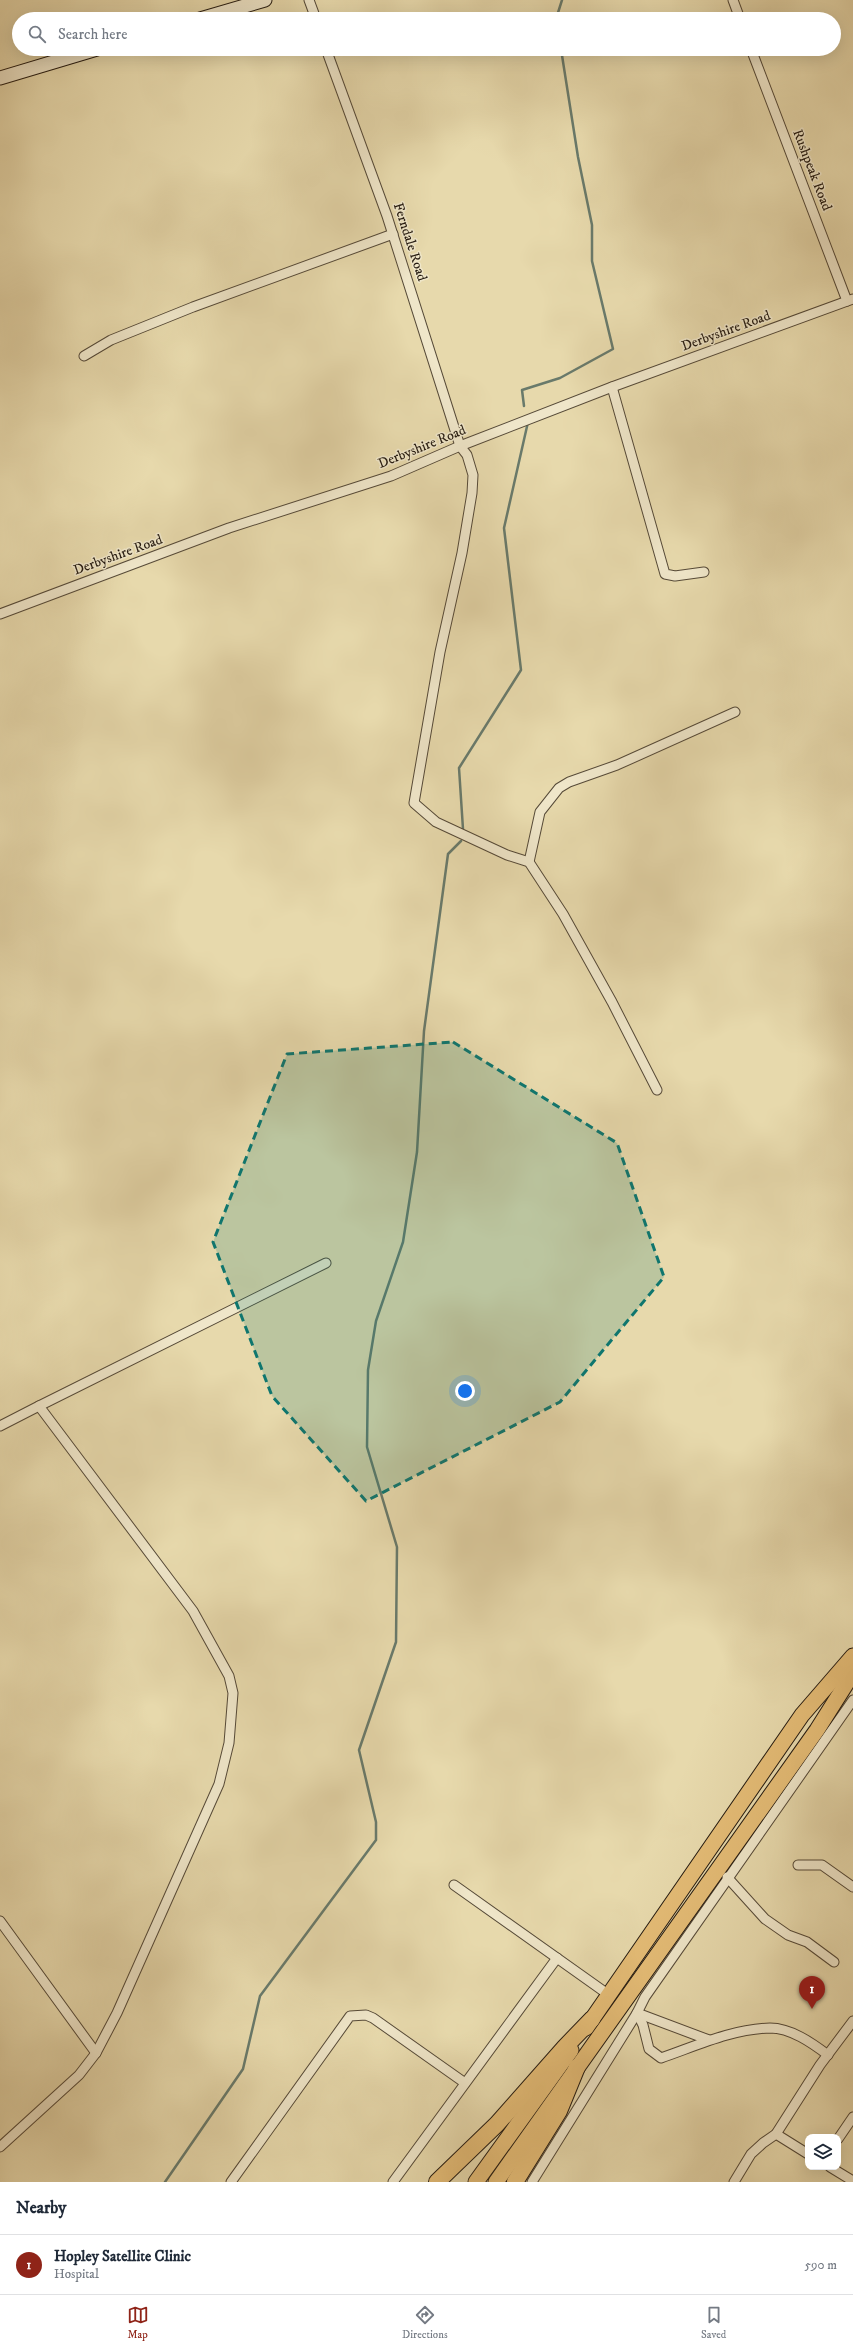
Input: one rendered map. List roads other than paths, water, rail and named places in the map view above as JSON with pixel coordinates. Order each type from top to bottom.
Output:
[{"type":"highway","points":[[437,2182],[497,2124],[565,2046],[592,2019]]},
{"type":"highway","points":[[515,2182],[559,2110],[577,2067]]},
{"type":"main road","points":[[224,12],[265,0]]},
{"type":"main road","points":[[0,78],[74,56]]},
{"type":"main road","points":[[476,2182],[610,1994],[802,1715],[853,1656]]},
{"type":"main road","points":[[496,2182],[817,1730],[853,1674]]},
{"type":"street","points":[[309,0],[313,12]]},
{"type":"street","points":[[732,0],[737,12]]},
{"type":"street","name":"Ferndale Road","points":[[329,56],[393,234],[460,446],[467,455],[473,475],[472,493],[462,553],[440,652],[414,803],[436,822],[507,855],[529,862]]},
{"type":"street","name":"Rushpeak Road","points":[[754,56],[850,300]]},
{"type":"street","points":[[84,356],[111,340],[193,307],[393,234]]},
{"type":"street","name":"Derbyshire Road","points":[[0,614],[229,528],[391,476],[460,446],[612,387],[850,300]]},
{"type":"street","points":[[612,387],[665,574],[675,576],[704,572]]},
{"type":"street","points":[[657,1090],[612,1002],[563,914],[529,862],[540,812],[559,788],[569,782],[617,765],[735,712]]},
{"type":"street","points":[[0,1426],[326,1263]]},
{"type":"street","points":[[0,2147],[79,2075],[96,2053],[117,2013],[219,1784],[229,1743],[233,1693],[229,1676],[193,1611],[39,1406]]},
{"type":"street","points":[[532,2182],[637,2013],[645,1997],[853,1700]]},
{"type":"street","points":[[798,1865],[822,1865],[853,1887]]},
{"type":"street","points":[[728,1877],[765,1919],[788,1934],[806,1942],[834,1962]]},
{"type":"street","points":[[454,1885],[610,1994]]},
{"type":"street","points":[[0,1921],[96,2053]]},
{"type":"street","points":[[394,2182],[557,1958]]},
{"type":"street","points":[[637,2013],[643,2025],[649,2050],[661,2058],[709,2040],[771,2028],[792,2033],[828,2055]]},
{"type":"street","points":[[637,2013],[709,2040]]},
{"type":"street","points":[[231,2182],[350,2016],[366,2015],[374,2018],[465,2083]]},
{"type":"street","points":[[734,2182],[751,2154],[762,2143],[776,2134],[828,2055],[853,2021]]},
{"type":"street","points":[[841,2134],[853,2117]]},
{"type":"street","points":[[776,2134],[805,2152]]},
{"type":"street","points":[[835,2170],[853,2181]]},
{"type":"waterway","points":[[558,12],[562,0]]},
{"type":"waterway","points":[[524,406],[522,390],[560,378],[613,349],[592,261],[592,225],[578,157],[562,56]]},
{"type":"waterway","points":[[463,829],[459,768],[521,670],[504,528],[528,422]]},
{"type":"waterway","points":[[165,2182],[243,2069],[260,1996],[376,1840],[376,1822],[359,1750],[396,1642],[397,1547],[367,1447],[368,1370],[376,1321],[403,1242],[417,1152],[424,1031],[448,854],[461,841]]},
{"type":"place","name":"Hopley Satellite Clinic","points":[[812,2009]]}]
